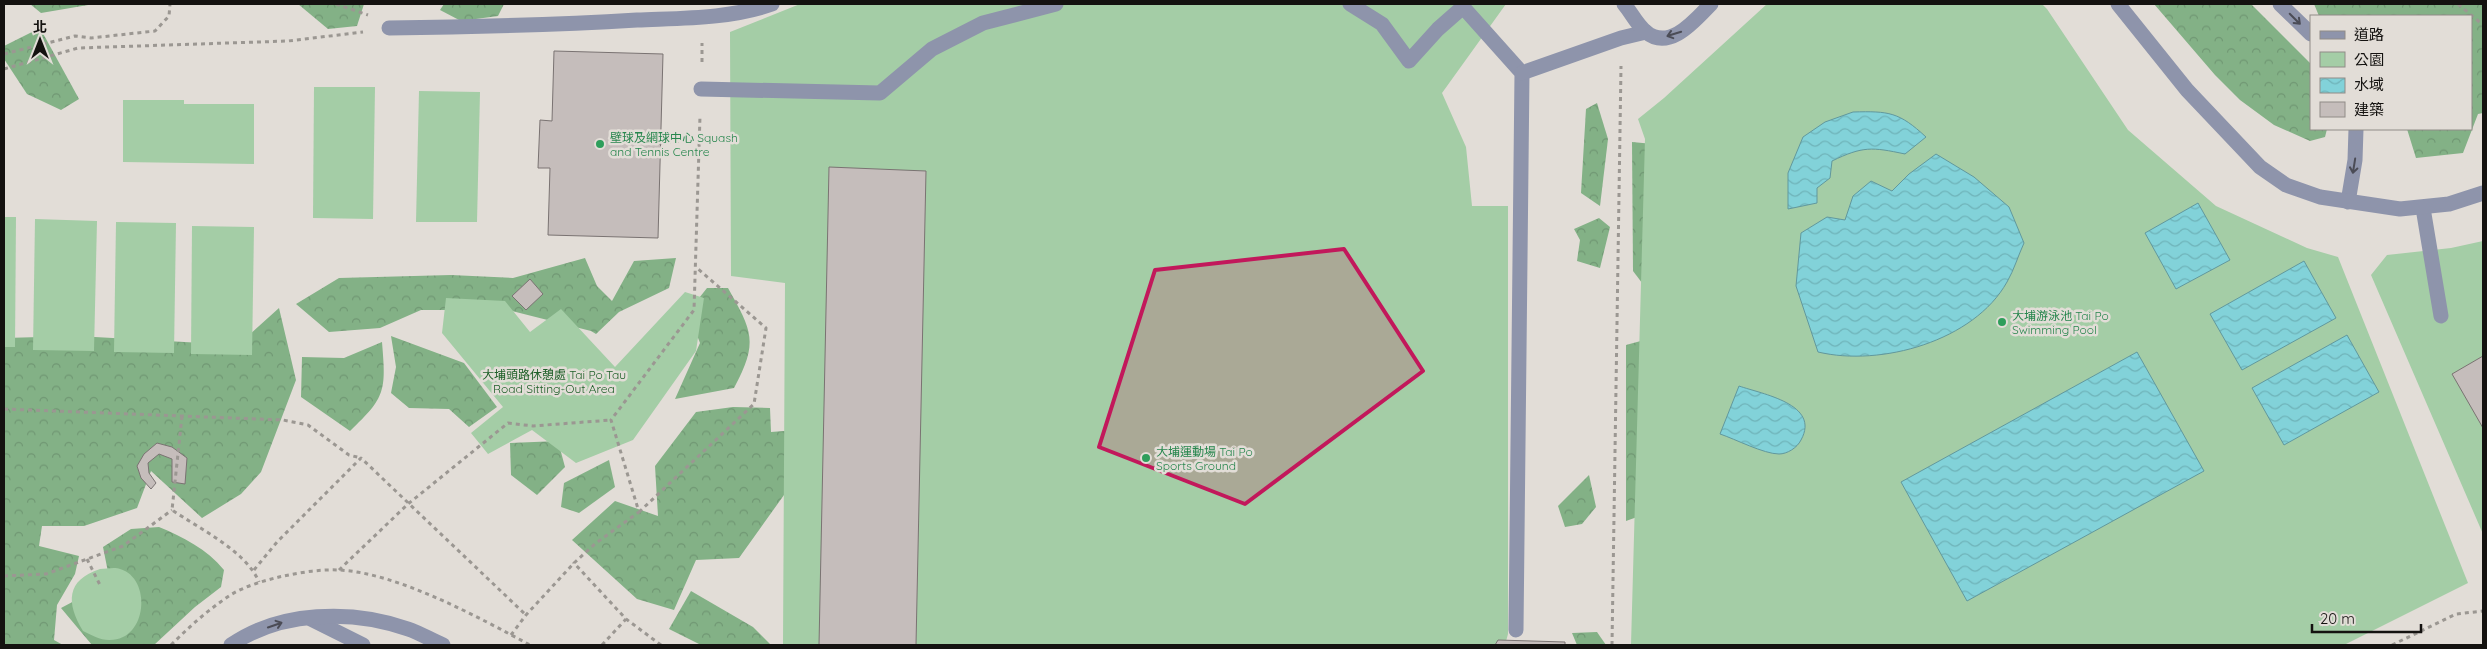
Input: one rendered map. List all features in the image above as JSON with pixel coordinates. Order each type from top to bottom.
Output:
[{"type":"street","points":[[389,28],[509,26],[703,16],[746,13],[772,4]]},
{"type":"street","points":[[701,89],[880,92],[932,49],[982,23],[1056,4]]},
{"type":"street","points":[[1350,4],[1382,24],[1409,61],[1438,29],[1463,7],[1522,73],[1516,630]]},
{"type":"street","points":[[1624,4],[1646,32]]},
{"type":"street","points":[[1522,73],[1621,38],[1646,32],[1664,37],[1682,33],[1711,4]]},
{"type":"street","points":[[2118,4],[2187,90],[2260,167],[2286,185],[2320,197],[2400,209],[2449,204],[2483,193]]},
{"type":"street","points":[[2280,4],[2310,33]]},
{"type":"street","points":[[2348,202],[2356,160],[2356,130]]},
{"type":"street","points":[[2423,208],[2441,316]]},
{"type":"street","points":[[231,645],[277,623],[307,618],[344,617],[378,621],[409,629],[442,645]]},
{"type":"street","points":[[307,618],[362,645]]},
{"type":"path","points":[[4,54],[75,36],[91,38],[155,31],[169,16],[170,4]]},
{"type":"path","points":[[2458,4],[2472,15]]},
{"type":"path","points":[[2472,15],[2483,24]]},
{"type":"path","points":[[339,570],[408,504],[508,423],[533,426],[611,420],[694,310],[703,16]]},
{"type":"path","points":[[4,69],[78,48],[288,41],[389,28]]},
{"type":"path","points":[[1612,645],[1621,38]]},
{"type":"path","points":[[659,143],[700,140]]},
{"type":"path","points":[[511,635],[526,615],[574,563],[596,543],[639,512],[754,404],[766,328],[696,268]]},
{"type":"path","points":[[4,409],[283,420],[308,425],[349,455],[362,458],[526,615]]},
{"type":"path","points":[[4,576],[46,574],[123,546],[172,510],[182,416]]},
{"type":"path","points":[[611,420],[639,512]]},
{"type":"path","points":[[254,570],[278,542],[362,458]]},
{"type":"path","points":[[172,510],[244,558],[254,570],[258,582]]},
{"type":"path","points":[[87,559],[100,585]]},
{"type":"path","points":[[574,563],[626,619],[661,645]]},
{"type":"path","points":[[2392,645],[2456,614],[2483,611]]},
{"type":"path","points":[[602,645],[626,619]]},
{"type":"highlighted area","points":[[1344,249],[1423,371],[1245,504],[1099,447],[1155,270]]},
{"type":"green space","points":[[30,4],[94,4],[41,13]]},
{"type":"green space","points":[[298,4],[364,4],[357,26],[328,29]]},
{"type":"green space","points":[[444,4],[504,4],[498,16],[461,21],[440,10]]},
{"type":"green space","name":"大埔運動場 Tai Po Sports Ground","points":[[800,4],[1506,4],[1442,93],[1466,147],[1472,206],[1508,206],[1508,634],[1505,645],[783,645],[785,283],[731,276],[730,32]]},
{"type":"green space","name":"大埔游泳池 Tai Po Swimming Pool","points":[[1767,4],[2042,4],[2128,130],[2216,206],[2307,248],[2338,257],[2468,583],[2344,645],[1631,645],[1645,139],[1638,119],[1664,98]]},
{"type":"green space","points":[[2154,4],[2251,4],[2310,63],[2310,130],[2327,130],[2325,137],[2310,141],[2274,125],[2240,100],[2215,75]]},
{"type":"green space","points":[[2314,4],[2483,4],[2483,113],[2478,114],[2472,130],[2472,15],[2319,15]]},
{"type":"green space","points":[[40,28],[79,99],[61,110],[27,94],[4,59],[4,46]]},
{"type":"green space","points":[[314,87],[375,87],[373,219],[313,218]]},
{"type":"green space","points":[[419,91],[480,92],[477,222],[416,222]]},
{"type":"green space","points":[[123,100],[184,100],[184,104],[254,104],[254,164],[123,162]]},
{"type":"green space","points":[[1597,103],[1608,139],[1600,206],[1581,193],[1586,109]]},
{"type":"green space","points":[[2407,130],[2472,130],[2463,153],[2416,158]]},
{"type":"green space","points":[[1632,142],[1664,145],[1661,308],[1633,271]]},
{"type":"green space","points":[[4,217],[16,217],[15,347],[4,347]]},
{"type":"green space","points":[[1599,218],[1610,227],[1600,268],[1577,261],[1580,240],[1574,229]]},
{"type":"green space","points":[[35,219],[97,221],[94,351],[33,350]]},
{"type":"green space","points":[[116,222],[176,223],[174,353],[114,352]]},
{"type":"green space","points":[[192,226],[254,227],[252,355],[191,354]]},
{"type":"green space","points":[[2483,241],[2483,534],[2371,275],[2387,255],[2451,248]]},
{"type":"green space","points":[[585,258],[597,286],[612,301],[634,261],[676,258],[669,288],[619,312],[596,334],[591,331],[508,310],[421,310],[380,328],[329,332],[296,304],[339,278],[451,275],[513,278]]},
{"type":"green space","points":[[707,288],[728,288],[747,326],[749,347],[747,359],[734,388],[675,399],[700,343],[688,312]]},
{"type":"green space","name":"大埔頭路休憩處 Tai Po Tau Road Sitting-Out Area","points":[[685,292],[704,298],[696,351],[633,440],[576,463],[532,430],[488,454],[471,433],[503,407],[442,333],[446,298],[505,301],[530,332],[561,309],[615,367]]},
{"type":"green space","points":[[279,308],[296,380],[261,472],[241,494],[202,518],[151,471],[137,508],[84,526],[42,526],[39,546],[79,556],[75,574],[57,605],[54,640],[63,645],[4,645],[4,338],[77,336],[238,345]]},
{"type":"green space","points":[[391,336],[464,363],[497,407],[469,427],[449,409],[409,408],[391,393],[396,367]]},
{"type":"green space","points":[[1659,336],[1651,512],[1626,521],[1626,345]]},
{"type":"green space","points":[[382,342],[384,372],[381,392],[371,410],[350,431],[301,397],[302,357],[344,358]]},
{"type":"green space","points":[[733,407],[770,408],[771,432],[797,430],[804,467],[739,558],[696,560],[674,610],[637,599],[572,540],[615,501],[658,516],[655,466],[696,412]]},
{"type":"green space","points":[[558,441],[565,467],[537,495],[511,475],[510,443]]},
{"type":"green space","points":[[609,460],[615,487],[579,513],[561,507],[564,483]]},
{"type":"green space","points":[[1589,475],[1596,507],[1582,524],[1565,527],[1558,506]]},
{"type":"green space","points":[[159,527],[194,544],[210,556],[224,570],[221,587],[195,607],[154,645],[92,645],[61,608],[110,582],[103,547],[131,529]]},
{"type":"green space","points":[[100,569],[120,569],[130,575],[137,584],[141,596],[138,620],[132,631],[122,638],[106,640],[96,637],[83,631],[77,621],[72,602],[75,586],[81,579]]},
{"type":"green space","points":[[691,591],[753,627],[771,645],[701,645],[669,629]]},
{"type":"green space","points":[[1597,632],[1606,645],[1577,645],[1572,633]]},
{"type":"water","points":[[1853,112],[1876,112],[1893,115],[1908,122],[1926,137],[1905,154],[1868,149],[1860,150],[1832,161],[1830,178],[1817,188],[1817,203],[1788,209],[1788,173],[1803,137],[1825,122]]},
{"type":"water","points":[[1936,154],[1974,177],[2009,207],[2024,243],[2007,282],[1992,303],[1972,320],[1949,334],[1924,345],[1897,352],[1869,356],[1843,356],[1818,352],[1796,286],[1801,233],[1827,217],[1845,220],[1853,196],[1871,181],[1892,191],[1909,174]]},
{"type":"water","points":[[2198,203],[2230,260],[2176,289],[2145,233]]},
{"type":"water","points":[[2304,261],[2336,318],[2242,370],[2210,314]]},
{"type":"water","points":[[2347,335],[2379,392],[2284,445],[2252,388]]},
{"type":"water","points":[[2137,352],[2204,471],[1967,601],[1901,482]]},
{"type":"water","points":[[1739,386],[1774,397],[1796,409],[1803,418],[1805,428],[1797,446],[1785,453],[1779,454],[1758,449],[1720,434]]},
{"type":"building","name":"壁球及網球中心 Squash and Tennis Centre","points":[[554,51],[663,54],[658,238],[548,235],[550,168],[538,168],[540,120],[552,121]]},
{"type":"building","points":[[829,167],[926,171],[916,645],[819,645]]},
{"type":"building","points":[[530,279],[543,294],[526,310],[512,296]]},
{"type":"building","points":[[2483,356],[2483,428],[2452,374]]},
{"type":"building","points":[[157,443],[172,447],[187,458],[185,484],[172,482],[172,459],[159,454],[148,463],[149,473],[156,483],[151,489],[141,478],[137,466],[144,454]]},
{"type":"building","points":[[1498,640],[1565,642],[1565,645],[1495,645]]},
{"type":"place","name":"壁球及網球中心 Squash and Tennis Centre","points":[[600,144]]},
{"type":"place","name":"大埔游泳池 Tai Po Swimming Pool","points":[[2002,322]]},
{"type":"place","name":"大埔運動場 Tai Po Sports Ground","points":[[1146,458]]}]
